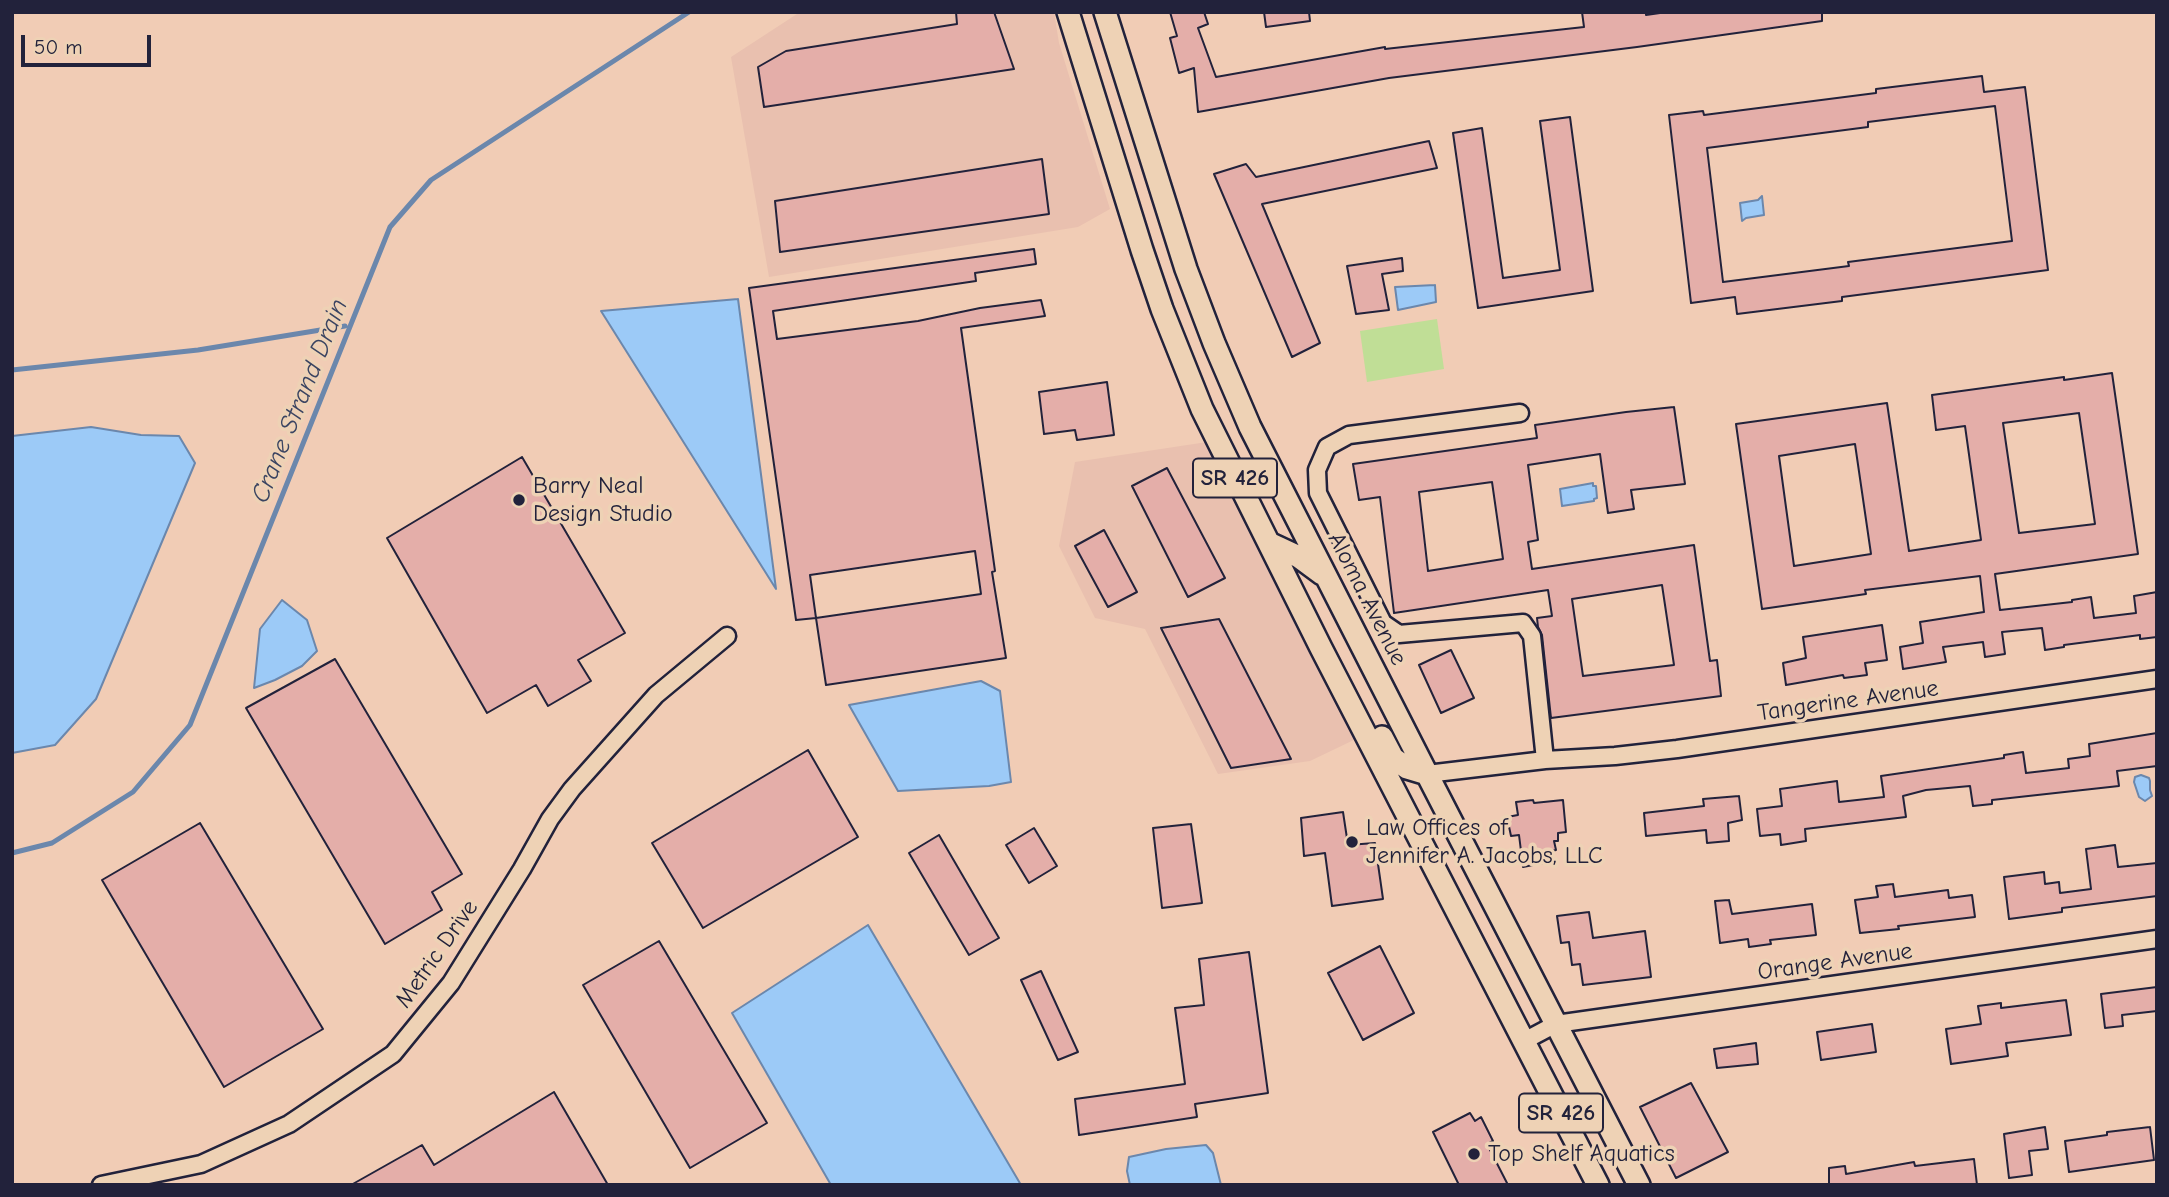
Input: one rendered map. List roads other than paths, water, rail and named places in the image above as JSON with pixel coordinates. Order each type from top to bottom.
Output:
[{"type":"main road","name":"SR 426","points":[[1068,12],[1138,239],[1166,319],[1207,419],[1321,648],[1598,1185]]},
{"type":"main road","name":"Aloma Avenue","points":[[1105,12],[1186,269],[1250,427],[1639,1185]]},
{"type":"main road","points":[[1269,543],[1299,556],[1327,577]]},
{"type":"main road","points":[[1321,648],[1336,654],[1347,668],[1393,758],[1407,768],[1427,774]]},
{"type":"street","points":[[1520,413],[1349,435],[1327,447],[1317,470],[1318,493],[1383,623],[1399,634],[1523,623],[1532,636],[1545,760]]},
{"type":"street","name":"Metric Drive","points":[[101,1185],[201,1164],[289,1124],[393,1054],[450,983],[522,869],[550,818],[572,789],[656,695],[727,636]]},
{"type":"street","name":"Tangerine Avenue","points":[[1427,774],[1545,760],[1677,749],[2157,679]]},
{"type":"street","name":"Orange Avenue","points":[[1524,1041],[1556,1024],[2157,939]]},
{"type":"water","points":[[1762,196],[1764,215],[1742,221],[1740,203],[1758,200]]},
{"type":"water","points":[[1435,285],[1436,302],[1398,310],[1395,287]]},
{"type":"water","points":[[738,299],[776,589],[601,311]]},
{"type":"water","points":[[91,427],[141,435],[179,436],[195,463],[96,699],[55,745],[12,753],[12,436]]},
{"type":"water","points":[[1593,483],[1593,486],[1596,486],[1597,498],[1594,501],[1562,506],[1560,489]]},
{"type":"water","points":[[282,600],[307,620],[317,651],[302,666],[254,688],[260,629]]},
{"type":"water","points":[[981,681],[1000,691],[1011,782],[989,786],[898,791],[849,705]]},
{"type":"water","points":[[2141,775],[2150,781],[2152,796],[2145,801],[2139,797],[2134,782],[2135,777]]},
{"type":"water","points":[[868,925],[1021,1185],[831,1185],[732,1013]]},
{"type":"water","points":[[1206,1145],[1213,1153],[1221,1185],[1130,1185],[1127,1171],[1129,1157],[1166,1149]]},
{"type":"waterway","name":"Crane Strand Drain","points":[[12,853],[52,843],[133,792],[190,725],[390,227],[431,180],[689,12]]},
{"type":"waterway","points":[[12,370],[198,350],[345,326]]},
{"type":"place","name":"Barry Neal Design Studio","points":[[519,500]]},
{"type":"place","name":"Law Offices of Jennifer A. Jacobs, LLC","points":[[1352,842]]},
{"type":"place","name":"Top Shelf Aquatics","points":[[1474,1154]]}]
